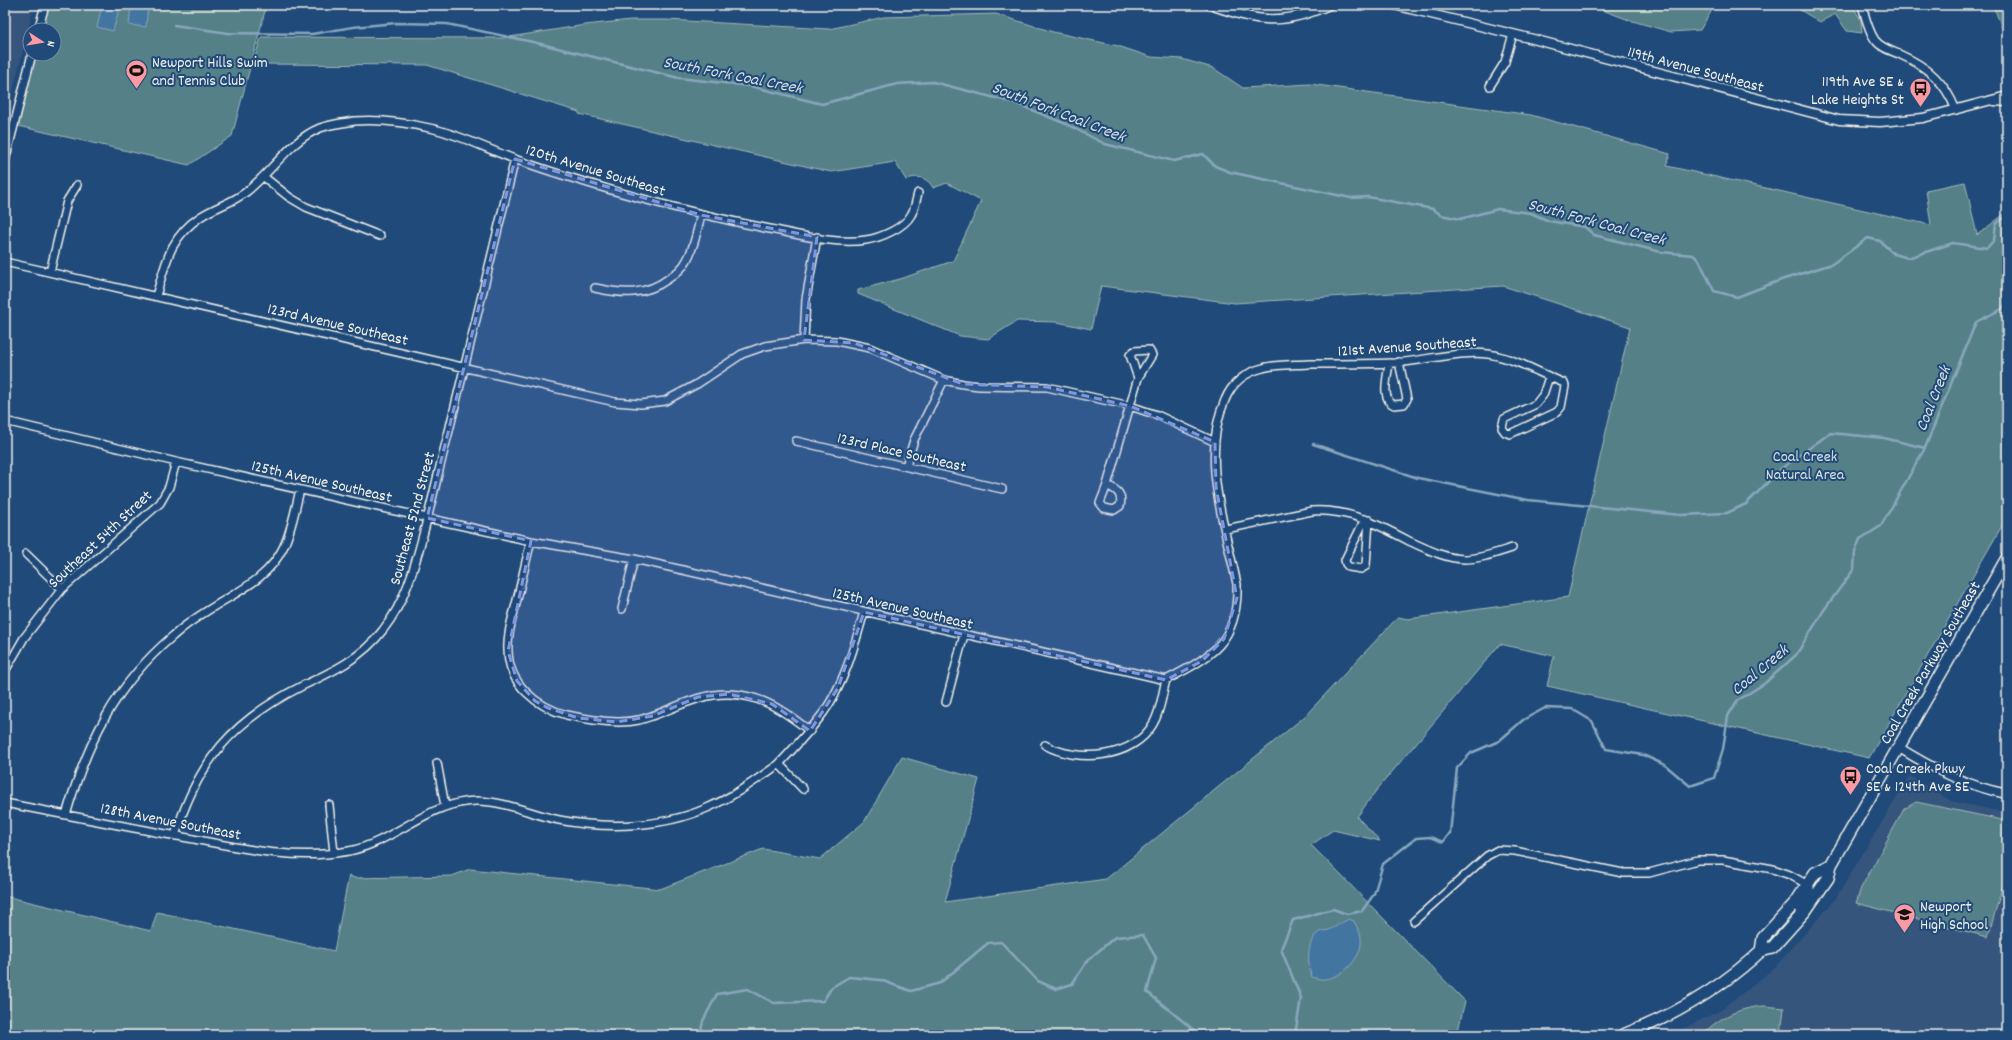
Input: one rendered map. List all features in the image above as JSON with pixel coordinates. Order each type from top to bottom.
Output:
[{"type":"main road","name":"Coal Creek Parkway Southeast","points":[[1623,1035],[1675,1013],[1705,996],[1734,975],[1761,950],[1772,948],[1806,910],[1828,878],[1830,865],[2007,558]]},
{"type":"main road","name":"Coal Creek Parkway Southeast","points":[[1808,885],[1815,873],[1830,865]]},
{"type":"main road","points":[[1761,950],[1775,937],[1804,902],[1808,896],[1808,885]]},
{"type":"street","points":[[40,22],[45,5]]},
{"type":"street","points":[[1210,5],[1256,18],[1278,20],[1301,16],[1328,5]]},
{"type":"street","name":"119th Avenue Southeast","points":[[1394,5],[1513,34],[1827,118],[1880,122],[1923,118],[1994,100],[2002,96],[2007,96]]},
{"type":"street","points":[[1862,5],[1875,40],[1888,50],[1922,65],[1932,73],[1946,88],[1956,110]]},
{"type":"street","points":[[1490,86],[1505,62],[1513,34]]},
{"type":"street","points":[[5,161],[30,62]]},
{"type":"street","name":"119th Avenue Southeast","points":[[1994,100],[2007,102]]},
{"type":"street","name":"120th Avenue Southeast","points":[[264,177],[295,144],[319,129],[356,121],[377,121],[435,129],[464,138],[515,159],[701,215],[816,237],[856,241],[881,235],[906,221],[912,215],[918,193]]},
{"type":"street","points":[[5,128],[13,130]]},
{"type":"street","name":"Southeast 52nd Street","points":[[175,836],[184,805],[200,776],[220,746],[240,726],[271,702],[332,673],[350,661],[383,631],[404,595],[427,518],[515,159]]},
{"type":"street","points":[[156,296],[171,246],[179,236],[200,217],[237,199],[264,177],[289,197],[306,207],[380,236]]},
{"type":"street","points":[[50,272],[67,201],[77,185]]},
{"type":"street","points":[[594,288],[618,293],[645,292],[666,281],[684,266],[688,258],[701,215]]},
{"type":"street","points":[[816,237],[806,299],[804,340],[838,341],[859,345],[894,357],[944,380],[979,386],[1047,387],[1130,406],[1157,415],[1215,442]]},
{"type":"street","name":"123rd Avenue Southeast","points":[[5,262],[464,366],[615,402],[641,404],[666,401],[691,388],[742,354],[765,346],[804,340]]},
{"type":"street","name":"121st Avenue Southeast","points":[[1166,680],[1202,661],[1215,651],[1230,627],[1237,598],[1237,584],[1216,487],[1215,442],[1220,414],[1225,399],[1233,386],[1249,373],[1262,368],[1277,365],[1389,363],[1486,353],[1509,359],[1564,383],[1565,386],[1561,407],[1556,412],[1510,434],[1505,432],[1502,425],[1504,419],[1536,404],[1543,396],[1549,377]]},
{"type":"street","points":[[1389,363],[1386,394],[1387,400],[1394,405],[1404,404],[1407,400],[1399,362]]},
{"type":"street","points":[[1107,485],[1138,378]]},
{"type":"street","points":[[906,466],[914,440],[944,380]]},
{"type":"street","name":"125th Avenue Southeast","points":[[5,420],[176,462],[300,490],[531,541],[634,559],[1166,680]]},
{"type":"street","name":"123rd Place Southeast","points":[[796,441],[1002,489]]},
{"type":"street","name":"Southeast 54th Street","points":[[5,671],[24,638],[62,589],[160,502],[169,487],[176,462]]},
{"type":"street","points":[[66,815],[86,755],[119,695],[135,673],[174,635],[210,609],[255,582],[267,571],[279,554],[289,534],[300,490]]},
{"type":"street","points":[[1226,529],[1312,511],[1341,512],[1367,520],[1429,551],[1452,558],[1477,558],[1512,548]]},
{"type":"street","points":[[1367,520],[1366,566],[1361,569],[1349,567],[1345,560],[1367,520]]},
{"type":"street","points":[[531,541],[510,626],[508,651],[510,665],[517,682],[535,701],[560,713],[601,721],[638,720],[698,697],[729,694],[751,697],[772,704],[810,730]]},
{"type":"street","points":[[26,554],[62,589]]},
{"type":"street","points":[[622,609],[634,559]]},
{"type":"street","name":"128th Avenue Southeast","points":[[5,803],[261,851],[305,855],[350,851],[368,845],[445,806],[476,801],[508,805],[551,818],[597,826],[654,822],[684,816],[706,809],[744,789],[780,764],[810,730],[838,688],[854,650],[864,612]]},
{"type":"street","points":[[946,702],[964,635]]},
{"type":"street","points":[[1045,745],[1055,751],[1081,755],[1114,752],[1138,741],[1153,725],[1157,716],[1166,680]]},
{"type":"street","points":[[1898,747],[1934,769],[1960,781],[2007,794]]},
{"type":"street","points":[[437,763],[445,806]]},
{"type":"street","points":[[780,764],[803,790]]},
{"type":"street","points":[[329,805],[334,853]]},
{"type":"street","points":[[1414,921],[1487,856],[1498,850],[1515,851],[1623,873],[1637,874],[1661,871],[1698,860],[1723,860],[1773,868],[1808,885]]},
{"type":"highlighted area","points":[[515,159],[701,215],[817,237],[804,340],[854,343],[963,384],[1047,387],[1130,406],[1215,442],[1216,487],[1237,598],[1224,639],[1202,661],[1166,680],[864,612],[838,688],[810,731],[772,704],[729,694],[698,697],[653,716],[617,722],[578,718],[548,708],[535,701],[517,681],[508,651],[531,541],[427,518]]},
{"type":"shaded area","points":[[5,5],[34,5],[30,22],[22,22],[22,54],[5,120]]},
{"type":"shaded area","points":[[102,5],[120,5],[113,31],[97,27]]},
{"type":"shaded area","points":[[131,5],[148,5],[146,27],[129,25]]},
{"type":"shaded area","name":"Newport High School","points":[[1910,776],[1951,801],[2007,813],[2007,1035],[1670,1035],[1721,1010],[1774,968],[1834,901]]},
{"type":"shaded area","points":[[1349,919],[1354,921],[1361,936],[1359,953],[1350,965],[1338,975],[1325,979],[1312,977],[1309,966],[1309,953],[1315,936],[1319,932],[1329,930]]},
{"type":"green space","name":"Newport Hills Swim and Tennis Club","points":[[48,5],[224,5],[266,7],[232,136],[189,165],[18,126],[34,62],[62,62],[62,22],[44,22]]},
{"type":"green space","points":[[1589,5],[1719,5],[1712,10],[1700,30],[1671,32],[1629,20]]},
{"type":"green space","points":[[1792,5],[1852,5],[1861,20],[1862,33],[1847,31],[1835,14],[1820,22]]},
{"type":"green space","points":[[1993,5],[2007,5],[2007,41]]},
{"type":"green space","name":"Coal Creek Natural Area","points":[[996,14],[1053,32],[1118,46],[1151,57],[1182,59],[1213,68],[1243,88],[1310,84],[1531,115],[1670,154],[1667,166],[1931,225],[1926,190],[1965,182],[1977,235],[2007,212],[2007,517],[1869,758],[1547,686],[1554,656],[1500,644],[1375,792],[1357,817],[1380,841],[1333,830],[1311,845],[1465,1001],[1457,1035],[5,1035],[5,896],[151,931],[157,912],[334,951],[349,875],[354,878],[452,876],[470,869],[660,889],[763,849],[820,859],[864,822],[902,757],[979,779],[945,902],[1106,879],[1304,717],[1398,617],[1408,619],[1568,597],[1630,327],[1503,286],[1235,303],[1101,286],[1091,329],[1057,322],[1017,321],[988,339],[960,336],[858,294],[858,290],[900,279],[953,261],[981,201],[947,183],[933,188],[925,179],[922,178],[914,177],[906,180],[895,162],[831,172],[579,114],[579,112],[427,65],[253,64],[261,37],[503,38],[585,25],[631,20],[668,20],[829,29],[884,17]]},
{"type":"green space","points":[[1916,802],[2007,821],[2007,870],[1988,937],[1856,903],[1861,888],[1904,809]]},
{"type":"green space","points":[[1764,1006],[1784,1008],[1781,1035],[1702,1035],[1715,1023],[1730,1014],[1746,1009]]},
{"type":"waterway","name":"South Fork Coal Creek","points":[[174,25],[228,33],[312,34],[353,27],[396,23],[447,24],[533,42],[679,78],[750,86],[822,104],[897,84],[933,82],[1015,103],[1066,124],[1105,144],[1174,161],[1203,154],[1215,166],[1230,172],[1351,198],[1368,197],[1433,209],[1441,215],[1460,219],[1498,209],[1531,213],[1549,221],[1585,227],[1594,235],[1661,252],[1693,255],[1699,260],[1714,291],[1737,297],[1781,280],[1832,264],[1868,238],[1880,241],[1894,254],[1908,258],[1953,243],[1987,248],[1994,240],[1996,224],[2004,218],[2007,218]]},
{"type":"waterway","name":"Coal Creek","points":[[1292,1035],[1296,1029],[1301,998],[1281,949],[1293,920],[1333,909],[1347,914],[1362,911],[1374,894],[1383,864],[1416,838],[1430,837],[1443,842],[1450,833],[1457,768],[1471,753],[1499,741],[1523,720],[1545,708],[1572,709],[1592,721],[1606,749],[1643,755],[1665,765],[1690,786],[1714,778],[1723,749],[1728,716],[1737,701],[1765,683],[1796,655],[1824,610],[1854,569],[1855,552],[1860,539],[1881,526],[1925,448],[1976,322],[2002,309],[2007,302]]},
{"type":"waterway","points":[[1313,444],[1418,478],[1528,500],[1681,515],[1727,513],[1746,504],[1782,468],[1830,433],[1884,438],[1925,448]]},
{"type":"waterway","name":"Coal Creek","points":[[700,1035],[703,1021],[717,994],[748,989],[774,1003],[823,1001],[832,987],[849,977],[880,980],[911,991],[940,983],[988,943],[1001,942],[1038,981],[1056,989],[1072,984],[1088,960],[1115,937],[1143,935],[1156,958],[1147,992],[1200,1035]]},
{"type":"place","name":"Newport Hills Swim and Tennis Club","points":[[136,90]]},
{"type":"place","name":"119th Ave SE & Lake Heights St","points":[[1920,108]]},
{"type":"place","name":"Coal Creek Pkwy SE & 124th Ave SE","points":[[1851,796]]},
{"type":"place","name":"Newport High School","points":[[1905,934]]}]
